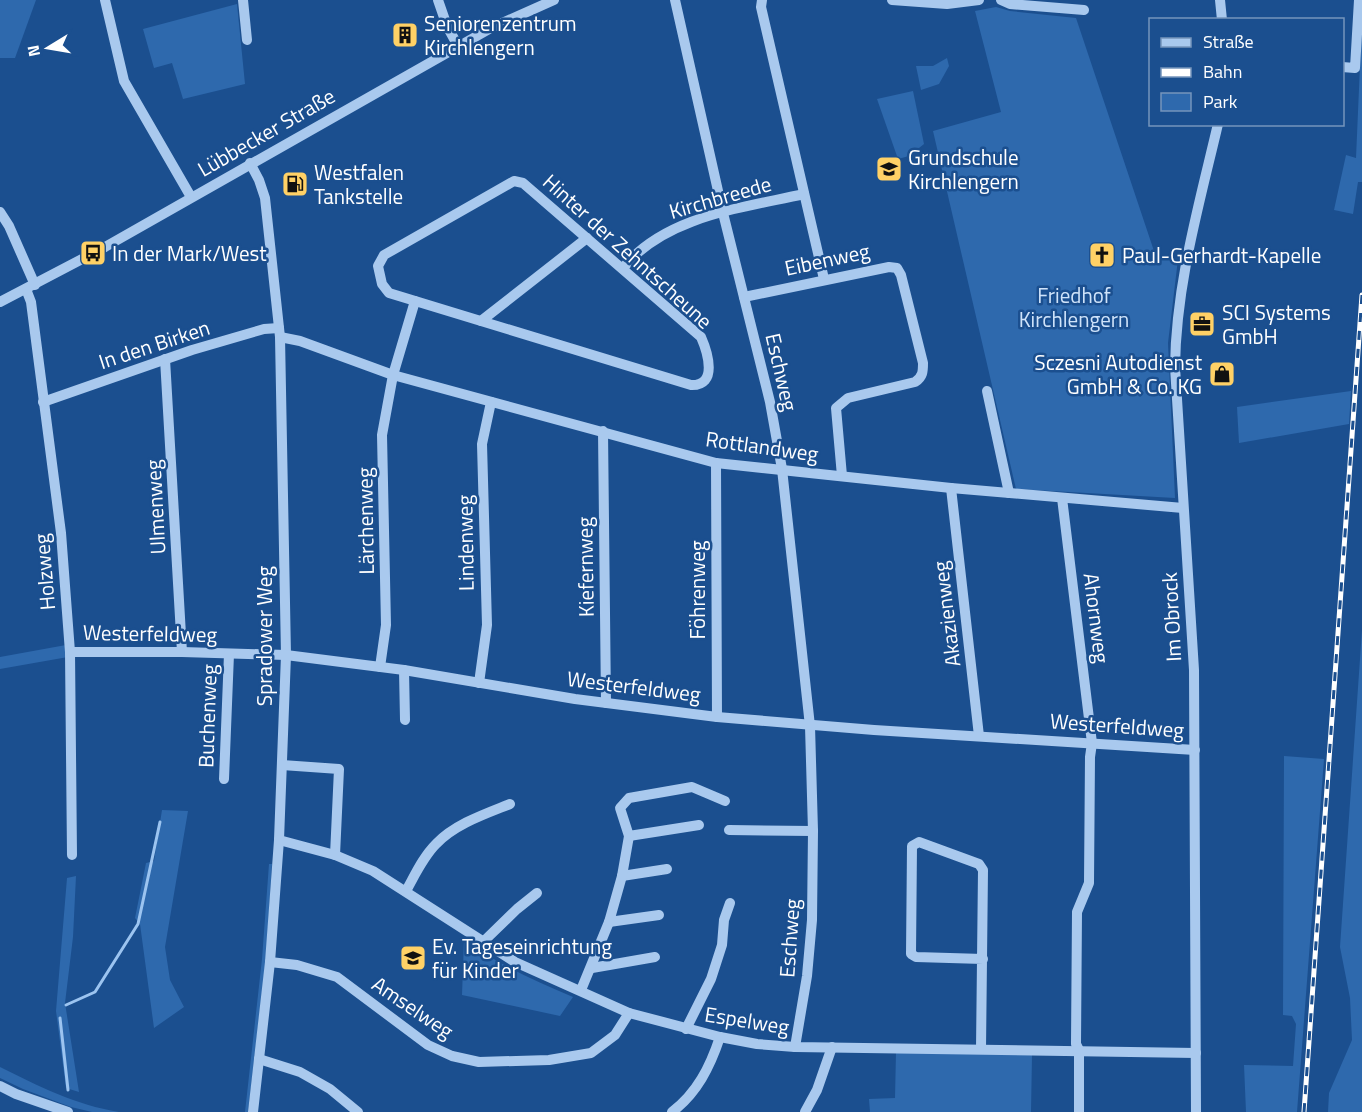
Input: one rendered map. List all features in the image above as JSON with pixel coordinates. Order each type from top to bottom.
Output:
[{"type":"street","points":[[105,0],[124,81],[191,197]]},
{"type":"street","points":[[243,0],[248,40]]},
{"type":"street","points":[[438,0],[447,26],[458,46]]},
{"type":"street","name":"Lübbecker Straße","points":[[0,302],[502,22],[555,0]]},
{"type":"street","name":"Eschweg","points":[[675,0],[723,213],[770,402],[782,469],[810,726],[813,831],[811,931],[807,976],[795,1047]]},
{"type":"street","name":"Kirchbreede","points":[[762,0],[761,7],[824,279]]},
{"type":"street","points":[[892,0],[961,4],[979,0]]},
{"type":"street","points":[[1001,0],[1011,4],[1084,10]]},
{"type":"street","points":[[1220,0],[1222,18]]},
{"type":"street","points":[[1344,67],[1355,68],[1359,0]]},
{"type":"street","name":"Im Obrock","points":[[1196,1112],[1195,750],[1191,605],[1175,367],[1185,261],[1218,126]]},
{"type":"street","name":"Spradower Weg","points":[[250,163],[265,198],[279,332],[286,655],[279,840],[270,962],[253,1112]]},
{"type":"street","name":"Hinter der Zehntscheune","points":[[514,181],[523,183],[623,268],[701,337],[710,373],[704,383],[691,385],[389,293],[384,289],[378,266],[384,255],[514,181]]},
{"type":"street","name":"Kirchbreede","points":[[623,268],[631,258],[653,240],[685,226],[723,213],[804,194]]},
{"type":"street","name":"Holzweg","points":[[0,212],[9,226],[30,287],[61,533],[70,652],[72,855]]},
{"type":"street","points":[[481,321],[587,238]]},
{"type":"street","name":"Eibenweg","points":[[744,297],[888,267],[897,268],[901,275],[923,373],[915,382],[848,398],[836,408],[842,476]]},
{"type":"street","name":"Lärchenweg","points":[[380,667],[387,626],[382,435],[393,375],[416,301]]},
{"type":"street","name":"In den Birken","points":[[43,402],[165,359],[264,329],[279,332]]},
{"type":"street","name":"Rottlandweg","points":[[279,332],[393,375],[716,463],[951,488],[1184,508]]},
{"type":"street","name":"Ulmenweg","points":[[165,359],[182,652]]},
{"type":"street","points":[[987,391],[1010,493]]},
{"type":"street","name":"Lindenweg","points":[[479,683],[487,625],[482,444],[491,402]]},
{"type":"street","name":"Kiefernweg","points":[[603,431],[606,703]]},
{"type":"street","name":"Föhrenweg","points":[[716,463],[717,717]]},
{"type":"street","name":"Akazienweg","points":[[951,488],[979,736]]},
{"type":"street","name":"Ahornweg","points":[[1062,498],[1092,743],[1089,883],[1077,912],[1076,1044],[1079,1050],[1079,1112]]},
{"type":"street","name":"Westerfeldweg","points":[[70,652],[286,655],[404,670],[606,703],[717,717],[810,726],[1195,750]]},
{"type":"street","name":"Buchenweg","points":[[224,779],[229,654]]},
{"type":"street","points":[[404,670],[405,720]]},
{"type":"street","points":[[282,765],[339,769],[334,855]]},
{"type":"street","points":[[581,990],[609,922],[622,876],[629,836],[620,808],[629,798],[692,787],[725,801]]},
{"type":"street","points":[[406,891],[421,864],[437,843],[467,822],[510,804]]},
{"type":"street","points":[[629,836],[699,825]]},
{"type":"street","points":[[729,830],[813,831]]},
{"type":"street","name":"Espelweg","points":[[279,840],[334,855],[373,871],[515,963],[629,1013],[720,1037],[757,1044],[795,1047],[1196,1053]]},
{"type":"street","points":[[981,1049],[983,959],[983,870],[979,864],[919,842],[912,846],[911,954],[916,957],[983,959]]},
{"type":"street","points":[[622,876],[667,869]]},
{"type":"street","points":[[483,942],[537,893]]},
{"type":"street","points":[[686,1029],[711,979],[722,945],[724,920],[730,903]]},
{"type":"street","points":[[609,922],[659,915]]},
{"type":"street","points":[[592,968],[655,957]]},
{"type":"street","name":"Amselweg","points":[[270,962],[297,965],[337,977],[428,1045],[452,1056],[479,1062],[549,1060],[591,1053],[615,1035],[629,1013]]},
{"type":"street","points":[[672,1112],[693,1093],[712,1060],[720,1037]]},
{"type":"street","points":[[805,1112],[817,1090],[832,1047]]},
{"type":"street","points":[[259,1059],[300,1072],[330,1089],[358,1112]]},
{"type":"street","points":[[0,1086],[68,1112]]},
{"type":"green space","points":[[0,0],[36,0],[15,58],[0,58]]},
{"type":"green space","points":[[237,4],[245,84],[183,99],[172,63],[154,68],[143,29]]},
{"type":"green space","name":"Friedhof Kirchlengern","points":[[996,7],[1010,11],[1076,18],[1155,254],[1178,259],[1168,343],[1175,498],[1016,489],[933,131],[1001,112],[975,11]]},
{"type":"green space","points":[[1362,19],[1362,182],[1358,182],[1353,214],[1334,210],[1346,155],[1356,158]]},
{"type":"green space","points":[[947,58],[949,66],[939,84],[921,90],[916,66],[933,66]]},
{"type":"green space","points":[[913,91],[924,144],[909,156],[898,159],[877,99]]},
{"type":"green space","points":[[1351,391],[1349,424],[1239,443],[1237,407]]},
{"type":"green space","points":[[1362,630],[1362,1112],[1328,1112],[1329,1093],[1352,1040],[1350,998],[1340,947]]},
{"type":"green space","points":[[66,645],[68,657],[0,669],[0,657]]},
{"type":"green space","points":[[1284,756],[1324,759],[1297,1112],[1246,1112],[1244,1065],[1293,1066],[1296,1024],[1292,1016],[1283,1015]]},
{"type":"green space","points":[[162,810],[188,811],[165,947],[170,980],[184,1007],[154,1028],[140,924],[135,918],[146,863],[154,861]]},
{"type":"green space","points":[[269,864],[272,864],[266,958],[248,1112],[245,1112],[262,959]]},
{"type":"green space","points":[[76,876],[73,937],[65,1003],[79,1092],[66,1088],[56,1011],[67,878]]},
{"type":"green space","points":[[464,940],[504,965],[573,997],[560,1016],[462,995]]},
{"type":"green space","points":[[896,1052],[1032,1055],[1031,1112],[870,1112],[869,1099],[895,1098]]},
{"type":"green space","points":[[0,1067],[72,1100],[119,1112],[92,1112],[71,1107],[23,1089],[0,1078]]},
{"type":"waterway","points":[[66,1005],[95,992],[138,924],[160,822]]},
{"type":"waterway","points":[[60,1018],[68,1090]]},
{"type":"railway","points":[[1304,1112],[1362,295]]},
{"type":"place","name":"Seniorenzentrum Kirchlengern","points":[[405,35]]},
{"type":"place","name":"Grundschule Kirchlengern","points":[[889,169]]},
{"type":"place","name":"Westfalen Tankstelle","points":[[295,184]]},
{"type":"place","name":"In der Mark/West","points":[[93,253]]},
{"type":"place","name":"Paul-Gerhardt-Kapelle","points":[[1102,255]]},
{"type":"place","name":"SCI Systems GmbH","points":[[1202,324]]},
{"type":"place","name":"Sczesni Autodienst GmbH & Co. KG","points":[[1222,374]]},
{"type":"place","name":"Ev. Tageseinrichtung für Kinder","points":[[413,958]]}]
